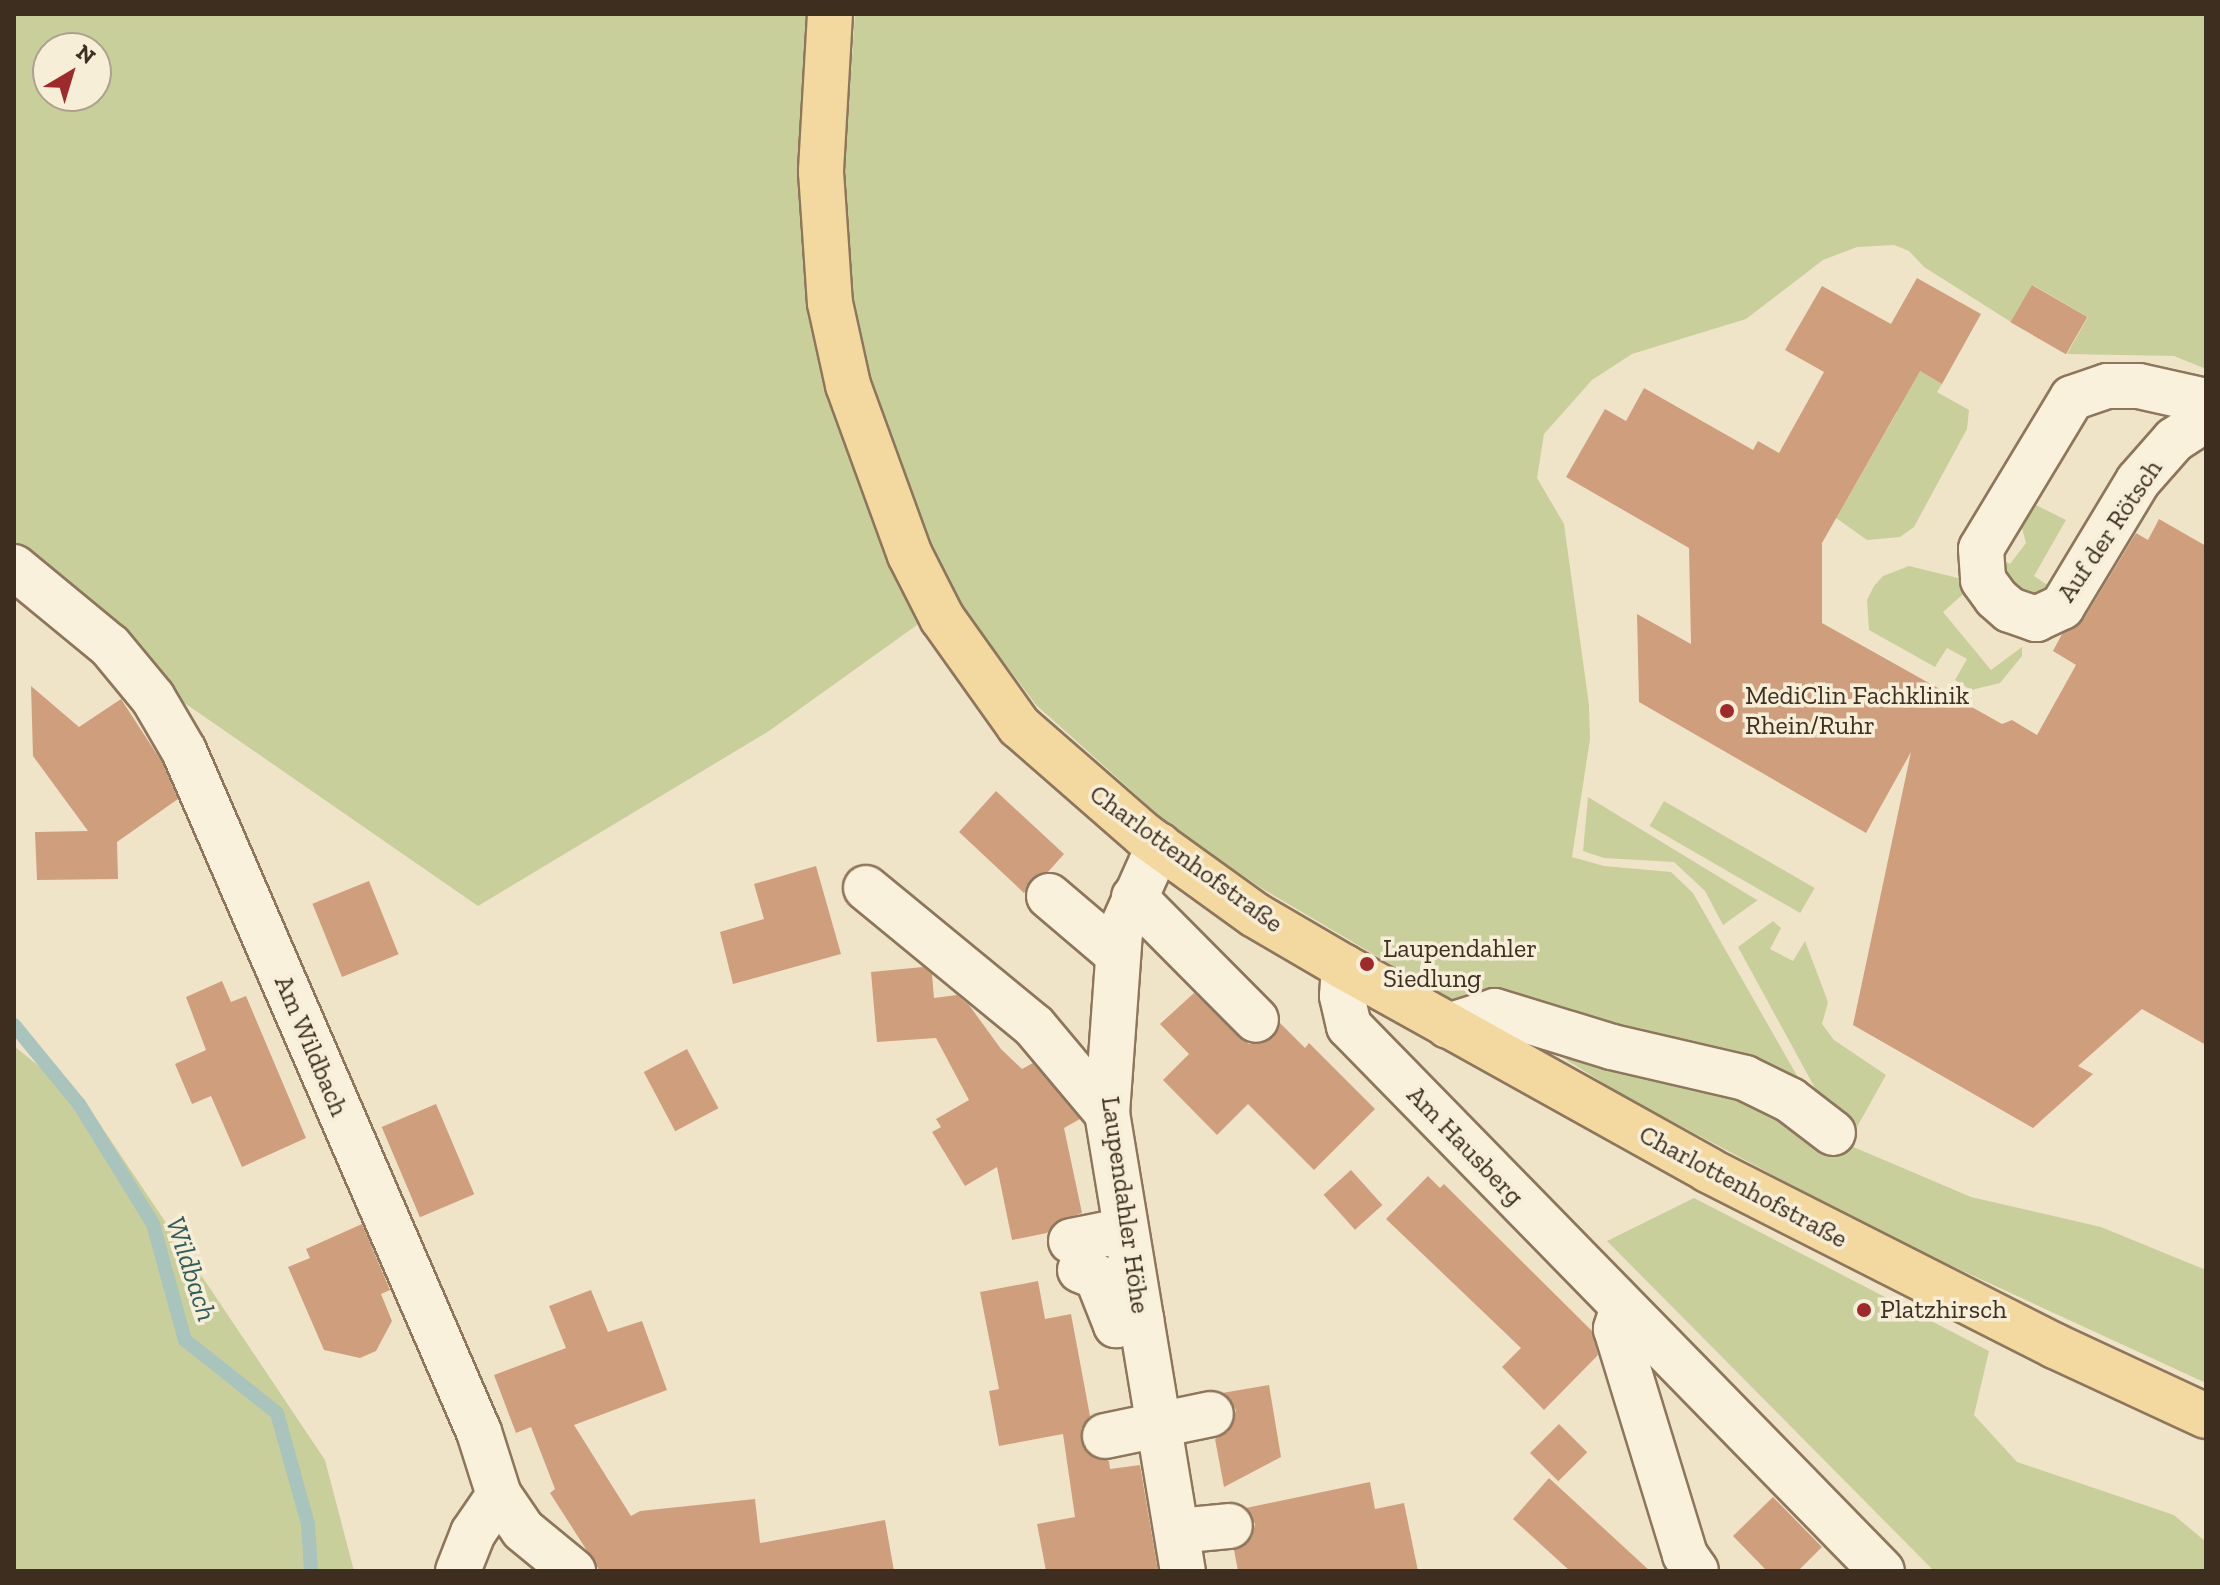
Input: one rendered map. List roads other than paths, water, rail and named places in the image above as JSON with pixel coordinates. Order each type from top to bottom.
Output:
[{"type":"main road","name":"Charlottenhofstraße","points":[[830,14],[821,172],[830,303],[848,385],[878,476],[929,593],[982,678],[1060,765],[1159,845],[1255,915],[1344,967],[1879,1259],[2206,1416]]},
{"type":"street","name":"Auf der Rötsch","points":[[2206,401],[2139,386],[2107,386],[2072,398],[1981,549],[1983,580],[1996,598],[2010,610],[2036,619],[2062,607],[2138,481],[2174,440],[2206,419]]},
{"type":"street","name":"Am Wildbach","points":[[14,567],[110,646],[153,698],[184,751],[479,1432],[499,1495],[523,1530],[573,1571]]},
{"type":"street","name":"Laupendahler Höhe","points":[[1159,845],[1134,897],[1116,953],[1107,1113],[1141,1319],[1133,1414],[1180,1551]]},
{"type":"street","points":[[866,888],[1034,1026],[1107,1113]]},
{"type":"street","points":[[1049,896],[1116,953]]},
{"type":"street","points":[[1134,897],[1256,1020]]},
{"type":"street","name":"Am Hausberg","points":[[1344,967],[1342,996],[1349,1026],[1622,1310],[1882,1571]]},
{"type":"street","points":[[1448,1026],[1495,1011],[1612,1047],[1745,1078],[1790,1100],[1833,1133]]},
{"type":"street","points":[[1126,1230],[1075,1255],[1097,1277],[1116,1325],[1141,1319]]},
{"type":"street","points":[[1622,1310],[1616,1329],[1685,1555],[1696,1571]]},
{"type":"street","points":[[1133,1414],[1211,1414]]},
{"type":"street","points":[[458,1571],[473,1533],[499,1495]]},
{"type":"street","points":[[1180,1551],[1230,1526]]},
{"type":"waterway","name":"Wildbach","points":[[14,1025],[79,1104],[153,1224],[185,1340],[277,1413],[308,1524],[311,1571]]},
{"type":"place","name":"MediClin Fachklinik Rhein/Ruhr","points":[[1727,711]]},
{"type":"place","name":"Laupendahler Siedlung","points":[[1367,964]]},
{"type":"place","name":"Platzhirsch","points":[[1864,1310]]}]
